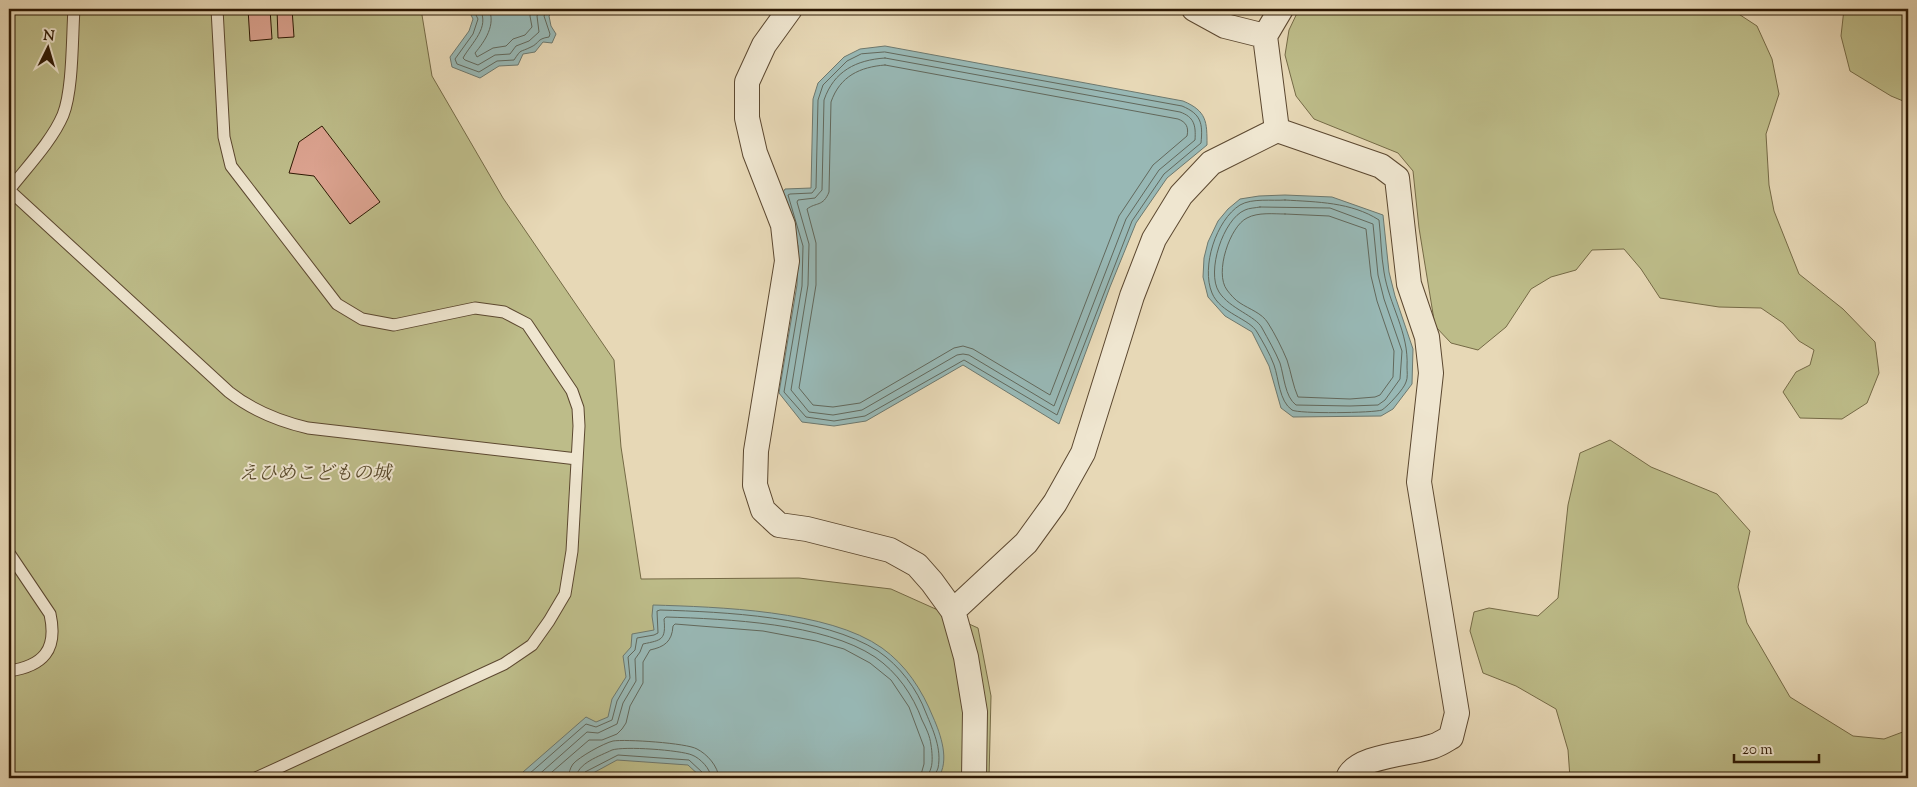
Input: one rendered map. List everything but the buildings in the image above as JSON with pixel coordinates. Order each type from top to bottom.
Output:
[{"type":"street","points":[[790,9],[764,45],[747,82],[747,118],[755,153],[783,224],[787,261],[756,450],[755,485],[763,510],[779,525],[807,529],[890,550],[917,565],[954,611],[966,657],[975,712],[974,778]]},
{"type":"street","points":[[1194,9],[1225,26],[1265,36]]},
{"type":"street","points":[[1277,130],[1265,36],[1281,9]]},
{"type":"street","points":[[954,611],[1026,543],[1055,503],[1083,453],[1132,296],[1154,239],[1181,195],[1211,163],[1277,130],[1381,166],[1397,178],[1409,284],[1427,337],[1431,374],[1420,482],[1457,713],[1451,737],[1435,746],[1365,762],[1350,773],[1348,778]]},
{"type":"lane","points":[[74,9],[68,95],[63,114],[55,131],[9,190],[228,392],[244,404],[273,419],[308,428],[577,459]]},
{"type":"lane","points":[[217,9],[224,137],[231,166],[336,304],[362,320],[394,325],[475,308],[504,312],[527,324],[572,391],[578,408],[572,551],[565,594],[532,645],[504,664],[256,778]]},
{"type":"lane","points":[[9,553],[50,614],[52,624],[51,642],[41,659],[33,665],[9,671]]},
{"type":"green space","name":"えひめこどもの城","points":[[9,9],[421,9],[432,76],[503,198],[614,360],[621,447],[641,579],[799,578],[891,589],[978,628],[991,696],[989,778],[9,778]]},
{"type":"green space","points":[[1299,9],[1731,9],[1757,26],[1772,59],[1779,94],[1766,134],[1769,185],[1774,211],[1799,274],[1843,309],[1875,342],[1879,373],[1867,403],[1842,419],[1800,418],[1783,392],[1796,372],[1810,365],[1814,350],[1799,341],[1783,323],[1761,308],[1719,307],[1660,298],[1641,269],[1624,249],[1592,250],[1576,270],[1551,277],[1531,289],[1506,327],[1478,350],[1451,343],[1435,326],[1419,228],[1413,171],[1398,153],[1314,119],[1296,96],[1285,55],[1289,30]]},
{"type":"green space","points":[[1844,9],[1908,9],[1908,103],[1891,96],[1850,71],[1841,36]]},
{"type":"green space","points":[[1610,440],[1651,467],[1717,494],[1750,531],[1738,587],[1747,623],[1790,697],[1853,736],[1884,739],[1908,730],[1908,778],[1570,778],[1568,750],[1556,709],[1516,686],[1483,673],[1470,631],[1474,612],[1489,608],[1538,616],[1558,598],[1568,505],[1580,453]]},
{"type":"water","points":[[468,9],[555,9],[549,16],[551,26],[556,34],[552,43],[543,42],[535,52],[523,54],[518,65],[499,66],[480,78],[452,67],[450,57],[469,31],[473,19]]},
{"type":"water","points":[[885,46],[1183,101],[1197,109],[1204,118],[1207,130],[1207,145],[1167,178],[1136,223],[1059,424],[963,365],[866,421],[834,426],[802,422],[779,393],[797,285],[798,246],[782,194],[785,189],[811,188],[813,99],[818,83],[844,57],[860,49]]},
{"type":"water","points":[[1285,195],[1332,197],[1383,215],[1389,272],[1413,349],[1412,384],[1393,409],[1381,416],[1293,417],[1281,408],[1269,366],[1252,332],[1225,316],[1208,297],[1203,277],[1204,258],[1208,242],[1218,221],[1240,199]]},
{"type":"water","points":[[653,605],[740,609],[803,618],[860,635],[882,648],[906,670],[924,697],[933,717],[939,732],[944,756],[942,771],[938,778],[702,778],[688,765],[617,760],[584,778],[523,778],[523,772],[586,717],[596,722],[608,717],[612,699],[626,677],[623,656],[631,647],[632,634],[654,630]]}]
